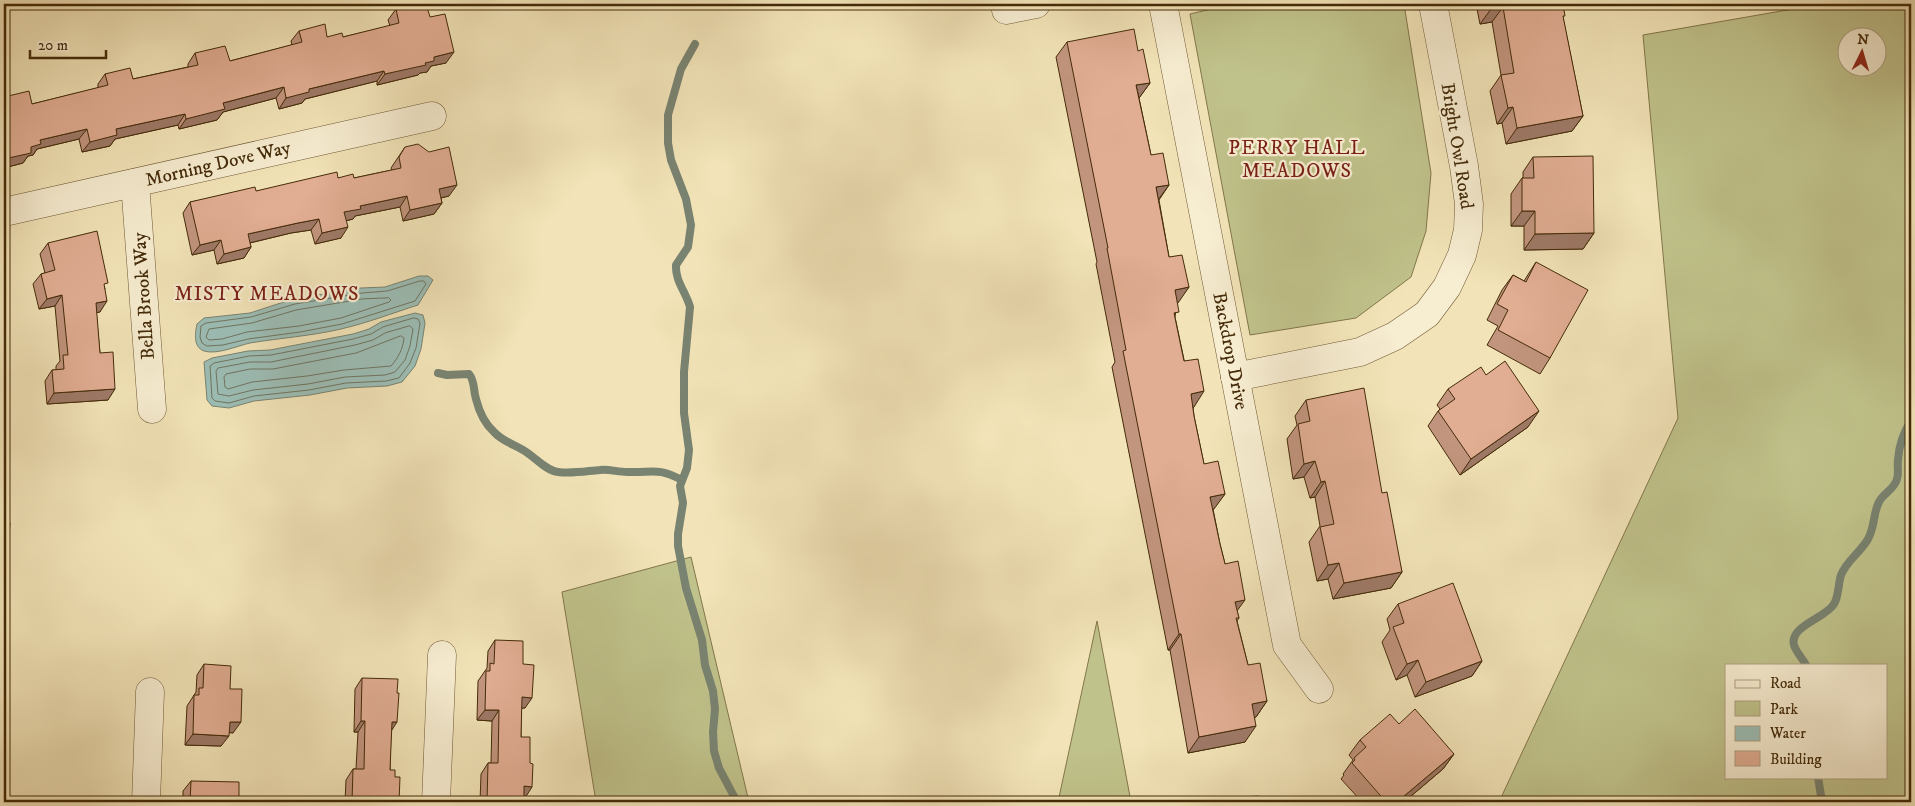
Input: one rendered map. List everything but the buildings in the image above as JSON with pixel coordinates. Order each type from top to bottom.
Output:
[{"type":"street","points":[[1006,10],[1036,4]]},
{"type":"street","name":"Backdrop Drive","points":[[1163,4],[1288,645],[1318,689]]},
{"type":"street","name":"Bright Owl Road","points":[[1235,377],[1360,352],[1394,336],[1427,314],[1447,287],[1462,255],[1468,230],[1469,204],[1464,166],[1433,4]]},
{"type":"street","name":"Morning Dove Way","points":[[4,212],[432,116]]},
{"type":"street","name":"Bella Brook Way","points":[[135,183],[152,408]]},
{"type":"street","points":[[436,802],[442,655]]},
{"type":"street","points":[[146,802],[150,692]]},
{"type":"green space","points":[[1232,4],[1404,4],[1431,173],[1426,231],[1411,277],[1356,318],[1250,335],[1190,14]]},
{"type":"green space","points":[[1822,4],[1876,4],[1911,11],[1911,802],[1499,802],[1678,418],[1643,35]]},
{"type":"green space","points":[[691,557],[749,802],[596,802],[562,592]]},
{"type":"green space","points":[[1097,621],[1131,802],[1058,802]]},
{"type":"water","points":[[419,276],[428,276],[433,280],[418,305],[360,324],[318,333],[250,343],[215,352],[204,351],[196,343],[197,324],[204,318],[250,313],[293,299],[361,288],[385,287]]},
{"type":"water","points":[[415,313],[423,315],[425,323],[421,349],[415,366],[402,382],[387,386],[347,388],[310,395],[254,401],[229,408],[212,406],[207,400],[204,362],[212,358],[248,351],[270,350],[353,334],[369,329],[381,322]]},
{"type":"water","points":[[1257,796],[1290,802],[1216,802],[1229,798]]},
{"type":"waterway","points":[[695,44],[681,69],[668,115],[668,143],[671,160],[686,199],[691,225],[688,247],[676,265],[677,276],[690,307],[684,372],[684,413],[689,450],[687,468],[680,486],[683,503],[678,546],[686,588],[702,640],[705,665],[713,691],[715,709],[714,751],[719,768],[737,802]]},
{"type":"waterway","points":[[1911,346],[1909,360],[1911,372]]},
{"type":"waterway","points":[[438,373],[447,375],[469,374],[473,382],[479,408],[491,429],[500,438],[523,450],[554,471],[569,473],[603,470],[660,472],[682,480]]},
{"type":"waterway","points":[[1805,664],[1795,648],[1794,638],[1802,627],[1824,614],[1834,604],[1841,575],[1850,560],[1868,539],[1879,502],[1896,482],[1900,444],[1911,421]]},
{"type":"waterway","points":[[1818,778],[1822,802]]},
{"type":"district","name":"PERRY HALL MEADOWS","points":[[1297,160]]},
{"type":"district","name":"MISTY MEADOWS","points":[[267,294]]}]
